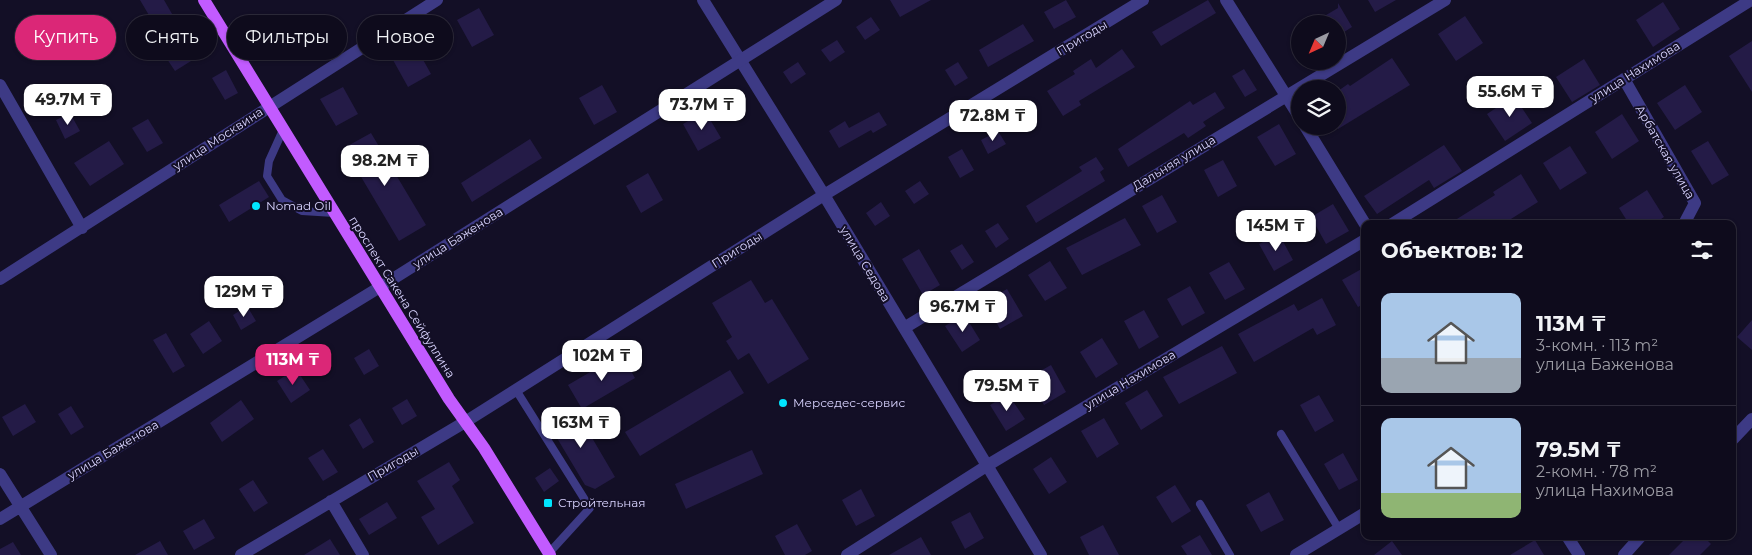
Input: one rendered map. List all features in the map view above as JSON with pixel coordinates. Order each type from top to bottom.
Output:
[{"type":"main road","name":"проспект Сакена Сейфуллина","points":[[204,0],[380,287],[465,422],[484,448],[549,554]]},
{"type":"street","name":"улица Москвина","points":[[0,279],[437,0]]},
{"type":"street","name":"улица Седова","points":[[703,0],[824,195],[1041,555]]},
{"type":"street","name":"улица Баженова","points":[[0,519],[380,287],[836,0]]},
{"type":"street","name":"Пригоды","points":[[240,555],[465,422],[824,195],[1143,0]]},
{"type":"street","points":[[1226,0],[1291,103]]},
{"type":"street","name":"Дальняя улица","points":[[904,328],[1445,0]]},
{"type":"street","name":"улица Нахимова","points":[[1398,220],[1751,1]]},
{"type":"street","name":"Арбатская улица","points":[[1624,80],[1695,204],[1686,220]]},
{"type":"street","points":[[0,85],[82,228]]},
{"type":"street","points":[[1311,135],[1363,220]]},
{"type":"street","name":"улица Нахимова","points":[[847,555],[988,465],[1361,242]]},
{"type":"street","points":[[1736,436],[1752,419]]},
{"type":"street","points":[[0,474],[51,555]]},
{"type":"street","points":[[331,500],[363,555]]},
{"type":"street","points":[[1296,555],[1361,515]]},
{"type":"street","points":[[1570,540],[1579,555]]},
{"type":"street","points":[[1624,555],[1637,540]]},
{"type":"lane","points":[[283,130],[269,161],[267,176],[282,200],[302,211],[334,213]]},
{"type":"lane","points":[[516,390],[590,508],[549,554]]},
{"type":"lane","points":[[1281,434],[1339,529]]},
{"type":"lane","points":[[1200,504],[1230,555]]},
{"type":"building","points":[[140,0],[164,0],[173,15],[149,15]]},
{"type":"building","points":[[890,0],[931,0],[900,17]]},
{"type":"building","points":[[1066,0],[1076,17],[1054,29],[1044,12]]},
{"type":"building","points":[[1208,0],[1216,13],[1161,46],[1152,32]]},
{"type":"building","points":[[1368,0],[1396,0],[1375,12]]},
{"type":"building","points":[[1663,2],[1680,29],[1653,47],[1636,20]]},
{"type":"building","points":[[1338,3],[1345,15],[1326,15],[1338,8]]},
{"type":"building","points":[[479,8],[494,35],[472,47],[457,20]]},
{"type":"building","points":[[1465,16],[1483,43],[1456,61],[1438,34]]},
{"type":"building","points":[[871,17],[880,30],[865,40],[856,27]]},
{"type":"building","points":[[1346,17],[1352,27],[1346,31]]},
{"type":"building","points":[[1023,24],[1034,41],[988,67],[979,50]]},
{"type":"building","points":[[837,40],[845,52],[830,62],[821,50]]},
{"type":"building","points":[[1752,41],[1752,92],[1729,56]]},
{"type":"building","points":[[1122,49],[1135,67],[1079,101],[1081,105],[1063,116],[1047,91],[1075,74],[1073,71],[1091,59],[1096,68]]},
{"type":"building","points":[[1392,58],[1410,85],[1346,124],[1346,85],[1348,84],[1350,86]]},
{"type":"building","points":[[1584,59],[1600,85],[1572,102],[1556,77]]},
{"type":"building","points":[[168,60],[193,60],[175,71]]},
{"type":"building","points":[[393,60],[423,60],[431,74],[408,87]]},
{"type":"building","points":[[798,62],[806,74],[791,84],[783,72]]},
{"type":"building","points":[[958,62],[968,78],[955,86],[945,70]]},
{"type":"building","points":[[1244,69],[1257,90],[1245,97],[1232,76]]},
{"type":"building","points":[[226,70],[238,93],[225,100],[212,78]]},
{"type":"building","points":[[602,85],[617,112],[594,125],[579,98]]},
{"type":"building","points":[[1685,85],[1702,112],[1675,130],[1657,103]]},
{"type":"building","points":[[343,87],[358,114],[336,126],[320,99]]},
{"type":"building","points":[[1215,92],[1225,108],[1203,122],[1206,126],[1188,138],[1184,133],[1128,167],[1118,149],[1190,101],[1193,105]]},
{"type":"building","points":[[1514,96],[1532,123],[1505,141],[1487,114]]},
{"type":"building","points":[[705,111],[721,138],[698,151],[683,124]]},
{"type":"building","points":[[879,112],[887,125],[873,133],[871,130],[839,148],[829,131],[845,121],[849,128]]},
{"type":"building","points":[[70,113],[80,131],[65,139],[56,120]]},
{"type":"building","points":[[1622,114],[1639,141],[1612,159],[1595,132]]},
{"type":"building","points":[[148,119],[163,143],[147,152],[132,128]]},
{"type":"building","points":[[1279,124],[1296,154],[1275,166],[1257,137]]},
{"type":"building","points":[[998,131],[1006,144],[988,154],[981,140]]},
{"type":"building","points":[[371,133],[426,225],[399,241],[344,148]]},
{"type":"building","points":[[530,139],[542,158],[472,202],[461,183]]},
{"type":"building","points":[[109,141],[124,164],[90,186],[74,163]]},
{"type":"building","points":[[1708,141],[1729,175],[1712,185],[1691,151]]},
{"type":"building","points":[[1444,145],[1462,171],[1434,188],[1429,180],[1377,214],[1364,196]]},
{"type":"building","points":[[1570,146],[1587,173],[1560,190],[1543,163]]},
{"type":"building","points":[[962,149],[974,170],[960,178],[948,157]]},
{"type":"building","points":[[1096,157],[1104,169],[1100,172],[1105,181],[1036,223],[1026,206],[1082,171],[1079,167]]},
{"type":"building","points":[[1223,160],[1237,186],[1218,197],[1204,170]]},
{"type":"building","points":[[648,173],[663,200],[641,213],[626,186]]},
{"type":"building","points":[[1521,174],[1538,202],[1509,220],[1455,220],[1495,195],[1493,192]]},
{"type":"building","points":[[259,181],[269,197],[229,222],[219,205]]},
{"type":"building","points":[[920,181],[929,194],[914,204],[905,191]]},
{"type":"building","points":[[1647,190],[1664,217],[1660,220],[1626,220],[1619,208]]},
{"type":"building","points":[[1162,195],[1177,222],[1157,233],[1142,206]]},
{"type":"building","points":[[881,202],[890,216],[875,226],[866,213]]},
{"type":"building","points":[[1333,204],[1349,231],[1326,244],[1311,217]]},
{"type":"building","points":[[1125,218],[1141,245],[1082,275],[1066,248]]},
{"type":"building","points":[[998,223],[1009,239],[996,248],[985,231]]},
{"type":"building","points":[[1279,234],[1293,260],[1274,271],[1259,244]]},
{"type":"building","points":[[962,244],[974,262],[962,270],[950,251]]},
{"type":"building","points":[[919,249],[940,285],[923,295],[902,259]]},
{"type":"building","points":[[1050,261],[1067,288],[1045,301],[1028,275]]},
{"type":"building","points":[[1229,262],[1245,289],[1225,300],[1209,273]]},
{"type":"building","points":[[1361,269],[1361,305],[1358,307],[1342,280]]},
{"type":"building","points":[[751,280],[765,303],[772,299],[809,359],[768,384],[749,353],[738,360],[726,341],[732,337],[712,303]]},
{"type":"building","points":[[1190,286],[1205,313],[1182,326],[1167,299]]},
{"type":"building","points":[[1007,289],[1023,316],[1000,329],[985,302]]},
{"type":"building","points":[[1322,298],[1336,325],[1317,335],[1313,328],[1254,362],[1238,334],[1294,304],[1298,311]]},
{"type":"building","points":[[247,306],[256,321],[241,330],[233,315]]},
{"type":"building","points":[[1144,310],[1159,337],[1139,349],[1124,321]]},
{"type":"building","points":[[964,314],[980,340],[962,352],[945,326]]},
{"type":"building","points":[[1752,320],[1752,350],[1737,337]]},
{"type":"building","points":[[209,321],[222,341],[203,354],[190,334]]},
{"type":"building","points":[[166,333],[185,366],[173,373],[153,340]]},
{"type":"building","points":[[1102,338],[1118,364],[1096,378],[1080,352]]},
{"type":"building","points":[[1222,346],[1237,373],[1179,404],[1163,377]]},
{"type":"building","points":[[369,349],[379,366],[364,375],[354,358]]},
{"type":"building","points":[[621,354],[635,378],[582,409],[568,385]]},
{"type":"building","points":[[1051,365],[1066,392],[1044,405],[1028,378]]},
{"type":"building","points":[[296,369],[310,390],[291,403],[277,381]]},
{"type":"building","points":[[730,370],[744,393],[640,456],[625,432]]},
{"type":"building","points":[[1147,390],[1163,416],[1141,430],[1125,403]]},
{"type":"building","points":[[1008,394],[1025,419],[1006,431],[990,405]]},
{"type":"building","points":[[1319,395],[1334,421],[1315,432],[1300,405]]},
{"type":"building","points":[[407,399],[417,416],[402,425],[392,408]]},
{"type":"building","points":[[241,400],[254,419],[222,442],[210,423]]},
{"type":"building","points":[[25,404],[36,422],[13,436],[2,417]]},
{"type":"building","points":[[71,406],[84,427],[71,435],[58,414]]},
{"type":"building","points":[[574,407],[615,477],[595,489],[585,485],[551,428],[552,419]]},
{"type":"building","points":[[360,418],[374,442],[363,449],[349,425]]},
{"type":"building","points":[[1104,418],[1119,444],[1097,458],[1081,431]]},
{"type":"building","points":[[323,449],[338,472],[323,481],[308,458]]},
{"type":"building","points":[[752,450],[763,474],[686,509],[675,484]]},
{"type":"building","points":[[1343,453],[1358,480],[1339,490],[1324,464]]},
{"type":"building","points":[[1051,457],[1067,482],[1049,494],[1033,469]]},
{"type":"building","points":[[449,462],[460,480],[452,486],[474,523],[438,545],[421,517],[435,509],[417,481]]},
{"type":"building","points":[[550,468],[559,481],[544,492],[535,478]]},
{"type":"building","points":[[253,480],[268,503],[254,512],[239,489]]},
{"type":"building","points":[[1175,485],[1191,511],[1172,523],[1156,497]]},
{"type":"building","points":[[861,489],[875,516],[856,526],[842,500]]},
{"type":"building","points":[[1269,492],[1284,520],[1261,532],[1246,505]]},
{"type":"building","points":[[387,502],[397,518],[369,535],[359,519]]},
{"type":"building","points":[[970,512],[984,538],[965,549],[951,522]]},
{"type":"building","points":[[204,519],[215,538],[194,550],[183,531]]},
{"type":"building","points":[[797,524],[812,551],[805,555],[785,555],[775,536]]},
{"type":"building","points":[[1103,525],[1119,555],[1089,555],[1080,537]]},
{"type":"building","points":[[1200,535],[1212,555],[1187,555],[1181,546]]},
{"type":"building","points":[[921,537],[931,555],[889,555]]},
{"type":"building","points":[[330,539],[340,555],[304,555]]},
{"type":"building","points":[[1535,540],[1544,555],[1510,555]]},
{"type":"building","points":[[1684,540],[1707,540],[1711,544],[1700,555],[1669,555]]},
{"type":"building","points":[[160,541],[168,555],[135,555]]},
{"type":"building","points":[[1392,541],[1402,555],[1374,555]]},
{"type":"building","points":[[13,542],[21,555],[0,555],[0,549]]},
{"type":"place","name":"Nomad Oil","points":[[256,206]]},
{"type":"place","name":"Мерседес-сервис","points":[[783,403]]},
{"type":"place","name":"Стройтельная","points":[[548,503]]}]
